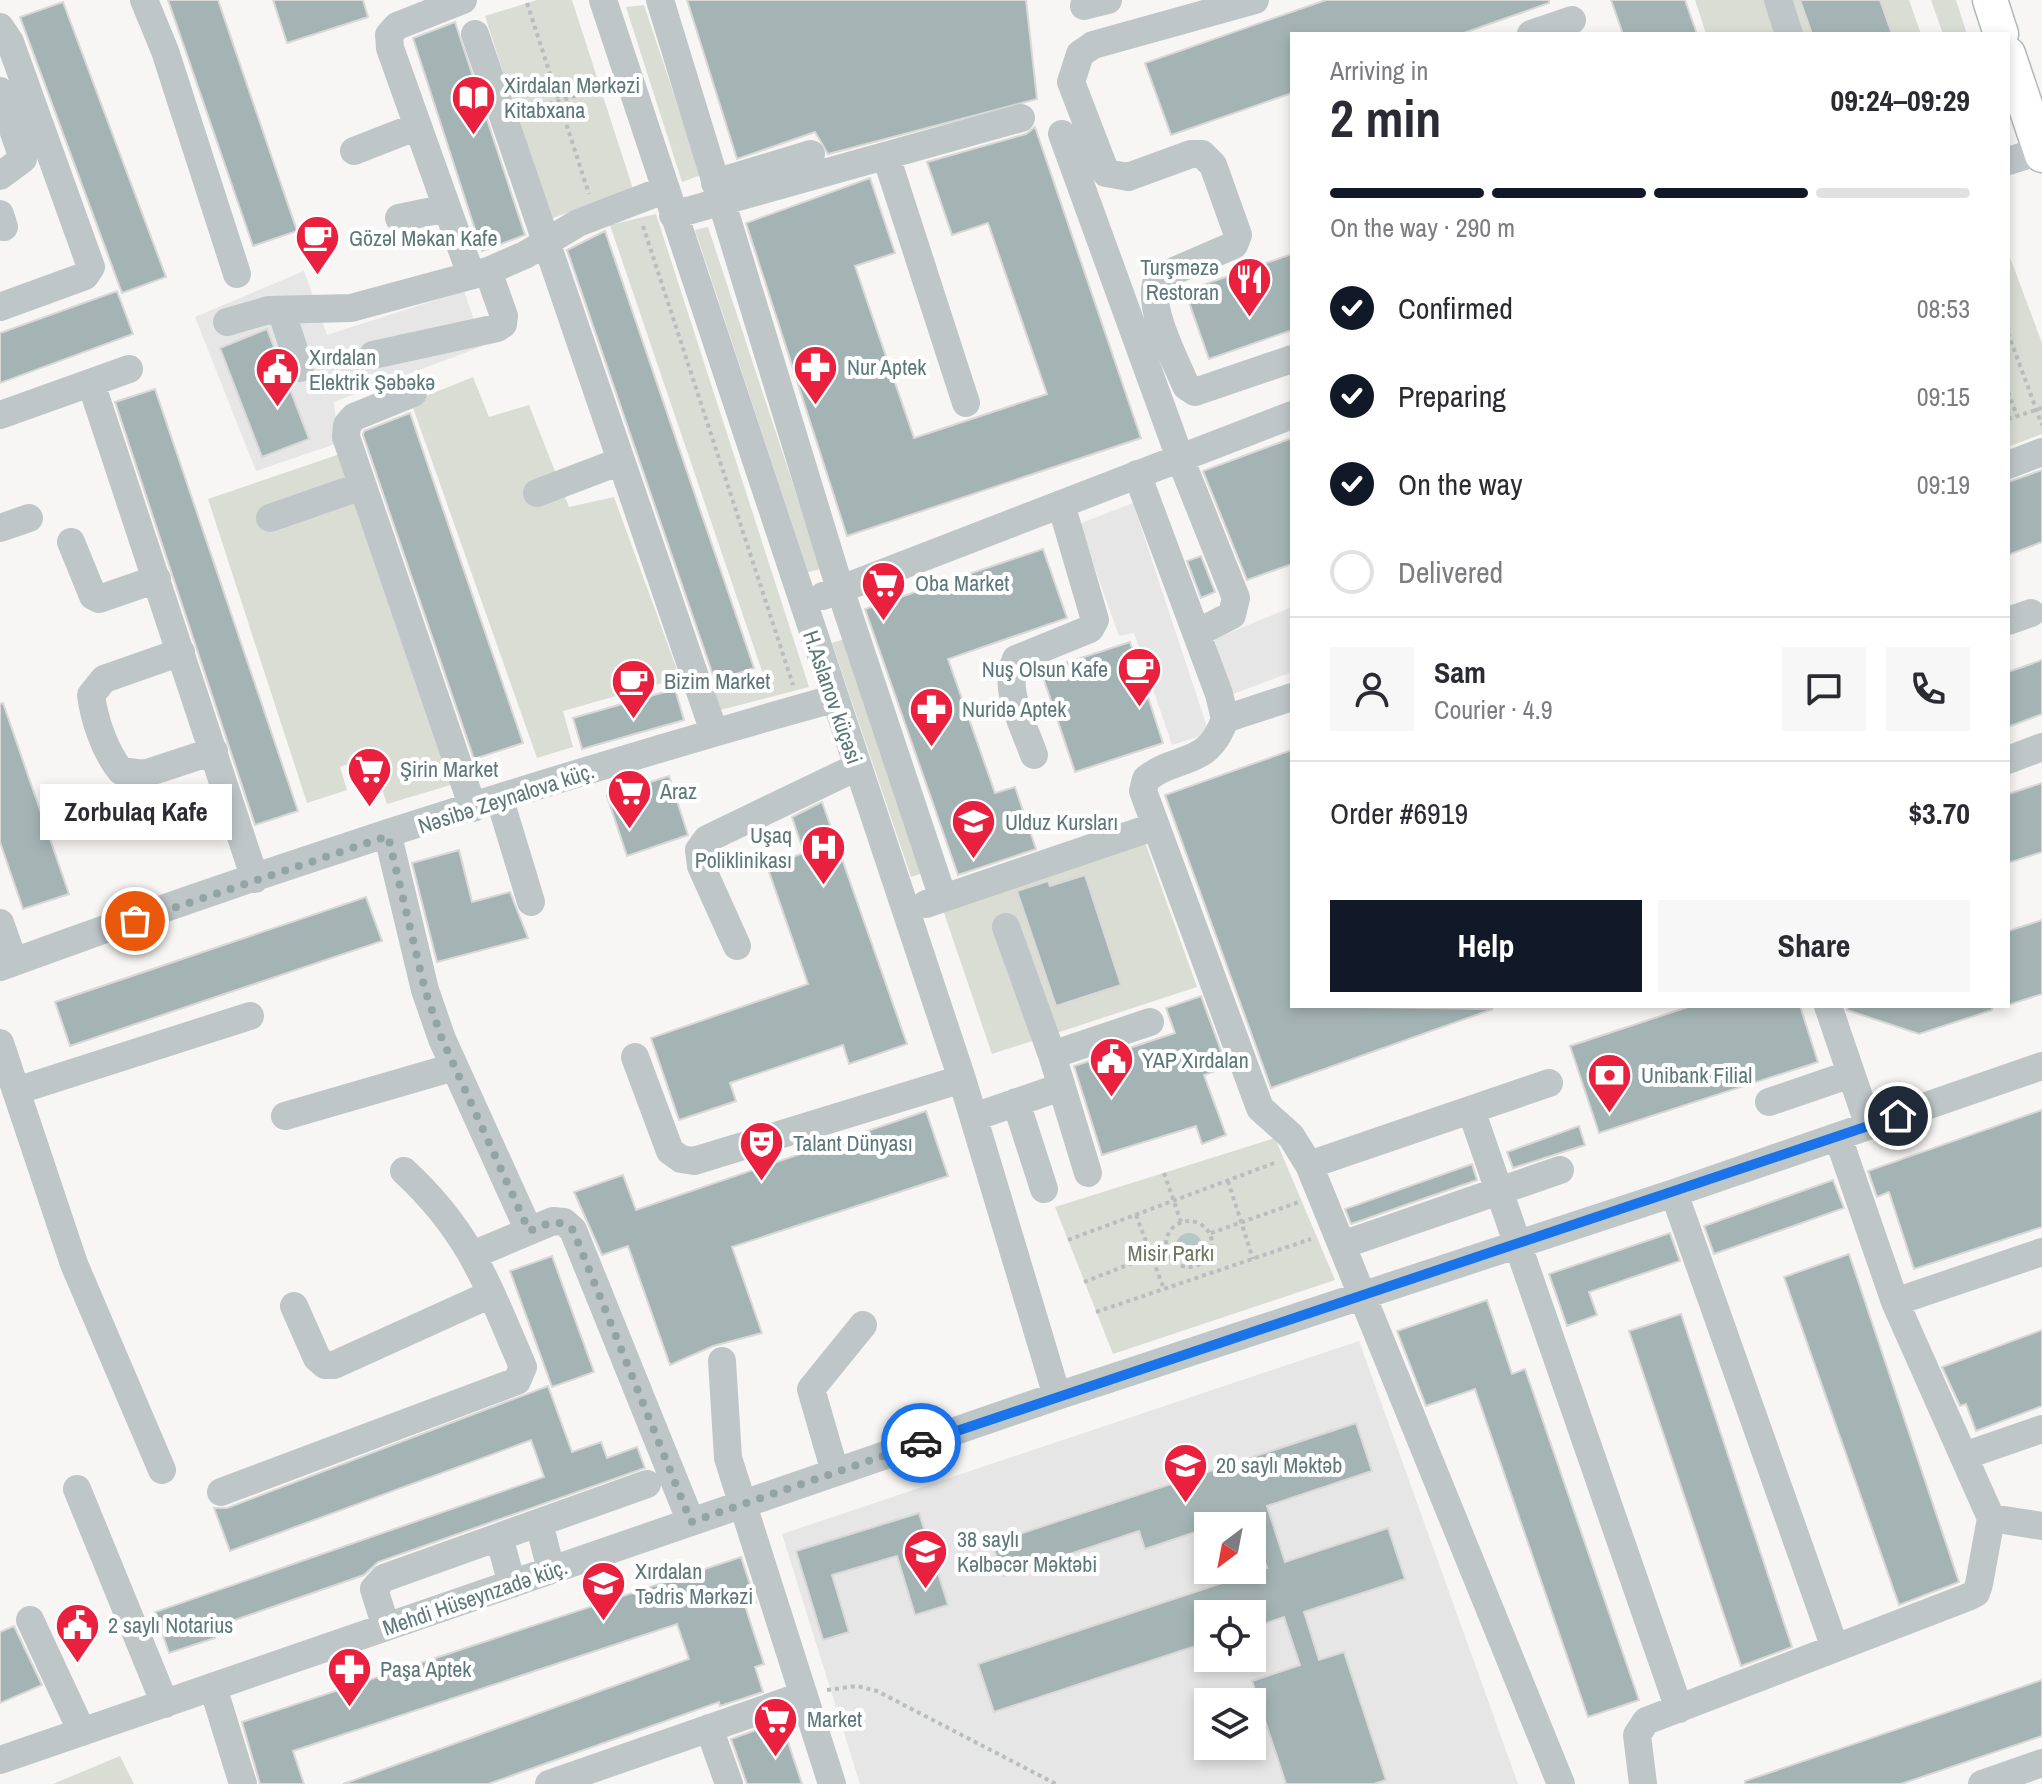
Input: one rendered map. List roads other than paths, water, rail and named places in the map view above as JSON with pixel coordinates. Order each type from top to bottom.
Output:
[{"type":"main road","points":[[1990,0],[2000,32]]},
{"type":"main road","points":[[2010,58],[2036,116],[2041,153]]},
{"type":"street","points":[[144,0],[165,51],[237,274]]},
{"type":"street","points":[[373,355],[497,328],[503,324],[504,316],[447,208],[390,48],[389,35],[397,26],[463,0]]},
{"type":"street","name":"H.Aslanov küçəsi","points":[[603,0],[833,699],[962,1079],[1057,1396]]},
{"type":"street","points":[[660,0],[840,589],[943,898]]},
{"type":"street","points":[[1255,0],[1093,45],[1080,54],[1071,82],[1106,173],[1128,177],[1191,154],[1202,154],[1213,165],[1238,235],[1234,245],[1158,278],[1153,288],[1154,304],[1186,386],[1195,392],[1211,388],[1290,360]]},
{"type":"street","points":[[1778,0],[1788,32]]},
{"type":"street","points":[[1536,32],[1571,18]]},
{"type":"street","points":[[0,27],[10,42],[91,267],[85,276],[0,307]]},
{"type":"street","points":[[475,34],[714,732]]},
{"type":"street","points":[[0,91],[23,159],[0,176]]},
{"type":"street","points":[[227,322],[252,313],[351,308],[480,273],[525,255],[578,223],[886,156],[1021,118]]},
{"type":"street","points":[[354,151],[418,126]]},
{"type":"street","points":[[1062,134],[1180,458],[1236,598],[1232,615],[1197,633]]},
{"type":"street","points":[[2010,161],[2041,153]]},
{"type":"street","points":[[717,192],[811,154]]},
{"type":"street","points":[[886,156],[966,403]]},
{"type":"street","points":[[399,218],[447,208]]},
{"type":"street","points":[[281,310],[300,368]]},
{"type":"street","points":[[0,415],[129,369]]},
{"type":"street","points":[[91,383],[255,879]]},
{"type":"street","points":[[413,393],[354,417],[347,425],[346,437],[473,808]]},
{"type":"street","points":[[802,604],[1290,416]]},
{"type":"street","points":[[2010,464],[2042,452]]},
{"type":"street","points":[[537,493],[621,461]]},
{"type":"street","points":[[1137,474],[1197,633],[1225,719]]},
{"type":"street","points":[[270,518],[362,486]]},
{"type":"street","points":[[1034,755],[1011,690],[1010,671],[1016,659],[1090,629],[1095,620],[1061,504]]},
{"type":"street","points":[[0,528],[29,518]]},
{"type":"street","points":[[71,542],[93,596],[99,599],[157,579]]},
{"type":"street","points":[[181,652],[104,679],[91,695],[92,705],[112,760],[121,771],[144,774],[214,751]]},
{"type":"street","points":[[1290,698],[1225,719],[1209,750],[1192,761],[1155,771],[1146,779],[1143,791],[1260,1108],[1291,1136],[1296,1162],[1330,1241],[1363,1296],[1561,1784]]},
{"type":"street","name":"Nəsibə Zeynalova küç.","points":[[7,965],[473,808],[714,732],[833,699]]},
{"type":"street","points":[[2010,759],[2042,747]]},
{"type":"street","points":[[737,946],[701,866],[699,850],[707,839],[857,767]]},
{"type":"street","points":[[500,800],[531,902]]},
{"type":"street","points":[[906,911],[1156,826]]},
{"type":"street","points":[[388,836],[425,990],[454,1067],[529,1231]]},
{"type":"street","points":[[0,923],[7,965]]},
{"type":"street","points":[[1006,927],[1052,1055],[1088,1173]]},
{"type":"street","points":[[1829,1008],[1869,1126]]},
{"type":"street","points":[[16,1091],[250,1016]]},
{"type":"street","points":[[1052,1055],[1150,1022]]},
{"type":"street","points":[[0,1043],[74,1264],[162,1470]]},
{"type":"street","points":[[635,1057],[670,1151],[681,1159],[694,1161],[962,1079]]},
{"type":"street","name":"Mehdi Hüseynzadə küç.","points":[[0,1760],[1057,1396],[1674,1193],[2042,1066]]},
{"type":"street","points":[[285,1116],[454,1067]]},
{"type":"street","points":[[1769,1102],[1851,1074]]},
{"type":"street","points":[[1296,1162],[1471,1110],[1549,1083]]},
{"type":"street","points":[[974,1117],[1061,1087]]},
{"type":"street","points":[[1016,1102],[1044,1189]]},
{"type":"street","points":[[1471,1110],[1679,1709]]},
{"type":"street","points":[[1643,1784],[1637,1735],[1639,1727],[1976,1593],[1991,1518],[1895,1302],[1838,1137]]},
{"type":"street","points":[[1330,1241],[1560,1170]]},
{"type":"street","points":[[221,1492],[517,1381],[523,1367],[475,1254],[431,1196],[404,1171]]},
{"type":"street","points":[[1674,1193],[1835,1648]]},
{"type":"street","points":[[475,1254],[553,1221],[564,1222],[573,1230],[691,1522]]},
{"type":"street","points":[[1895,1302],[2042,1252]]},
{"type":"street","points":[[294,1306],[317,1358],[325,1365],[334,1365],[491,1294]]},
{"type":"street","points":[[835,1472],[811,1389],[863,1325]]},
{"type":"street","points":[[722,1361],[724,1439],[741,1505],[832,1784]]},
{"type":"street","points":[[1964,1456],[2042,1429]]},
{"type":"street","points":[[386,1627],[374,1589],[377,1583],[647,1484]]},
{"type":"street","points":[[77,1489],[165,1704]]},
{"type":"street","points":[[1991,1518],[2042,1526]]},
{"type":"street","points":[[539,1523],[551,1570]]},
{"type":"street","points":[[499,1537],[512,1584]]},
{"type":"street","points":[[30,1620],[82,1732]]},
{"type":"street","points":[[213,1687],[243,1784]]},
{"type":"street","points":[[549,1784],[802,1696]]},
{"type":"street","points":[[709,1728],[729,1784]]},
{"type":"street","points":[[1982,1784],[2042,1763]]},
{"type":"place","name":"Xirdalan Mərkəzi Kitabxana","points":[[473,137]]},
{"type":"place","name":"Gözəl Məkan Kafe","points":[[318,277]]},
{"type":"place","name":"Turşməzə Restoran","points":[[1250,319]]},
{"type":"place","name":"Nur Aptek","points":[[816,406]]},
{"type":"place","name":"Xırdalan Elektrik Şəbəkə","points":[[278,409]]},
{"type":"place","name":"Oba Market","points":[[884,622]]},
{"type":"place","name":"Nuş Olsun Kafe","points":[[1139,708]]},
{"type":"place","name":"Bizim Market","points":[[633,720]]},
{"type":"place","name":"Nuridə Aptek","points":[[931,748]]},
{"type":"place","name":"Şirin Market","points":[[369,808]]},
{"type":"place","name":"Araz","points":[[629,830]]},
{"type":"place","name":"Ulduz Kursları","points":[[974,861]]},
{"type":"place","name":"Uşaq Poliklinikası","points":[[823,887]]},
{"type":"place","name":"Zorbulaq Kafe","points":[[135,921]]},
{"type":"place","name":"YAP Xırdalan","points":[[1111,1099]]},
{"type":"place","name":"Unibank Filial","points":[[1610,1114]]},
{"type":"place","name":"Talant Dünyası","points":[[762,1182]]},
{"type":"place","name":"20 saylı Məktəb","points":[[1185,1504]]},
{"type":"place","name":"38 saylı Kəlbəcər Məktəbi","points":[[926,1591]]},
{"type":"place","name":"Xırdalan Tədris Mərkəzi","points":[[604,1623]]},
{"type":"place","name":"2 saylı Notarius","points":[[77,1664]]},
{"type":"place","name":"Paşa Aptek","points":[[349,1708]]},
{"type":"place","name":"Market","points":[[776,1758]]},
{"type":"park label","name":"Misir Parkı","points":[[1171,1253]]}]
